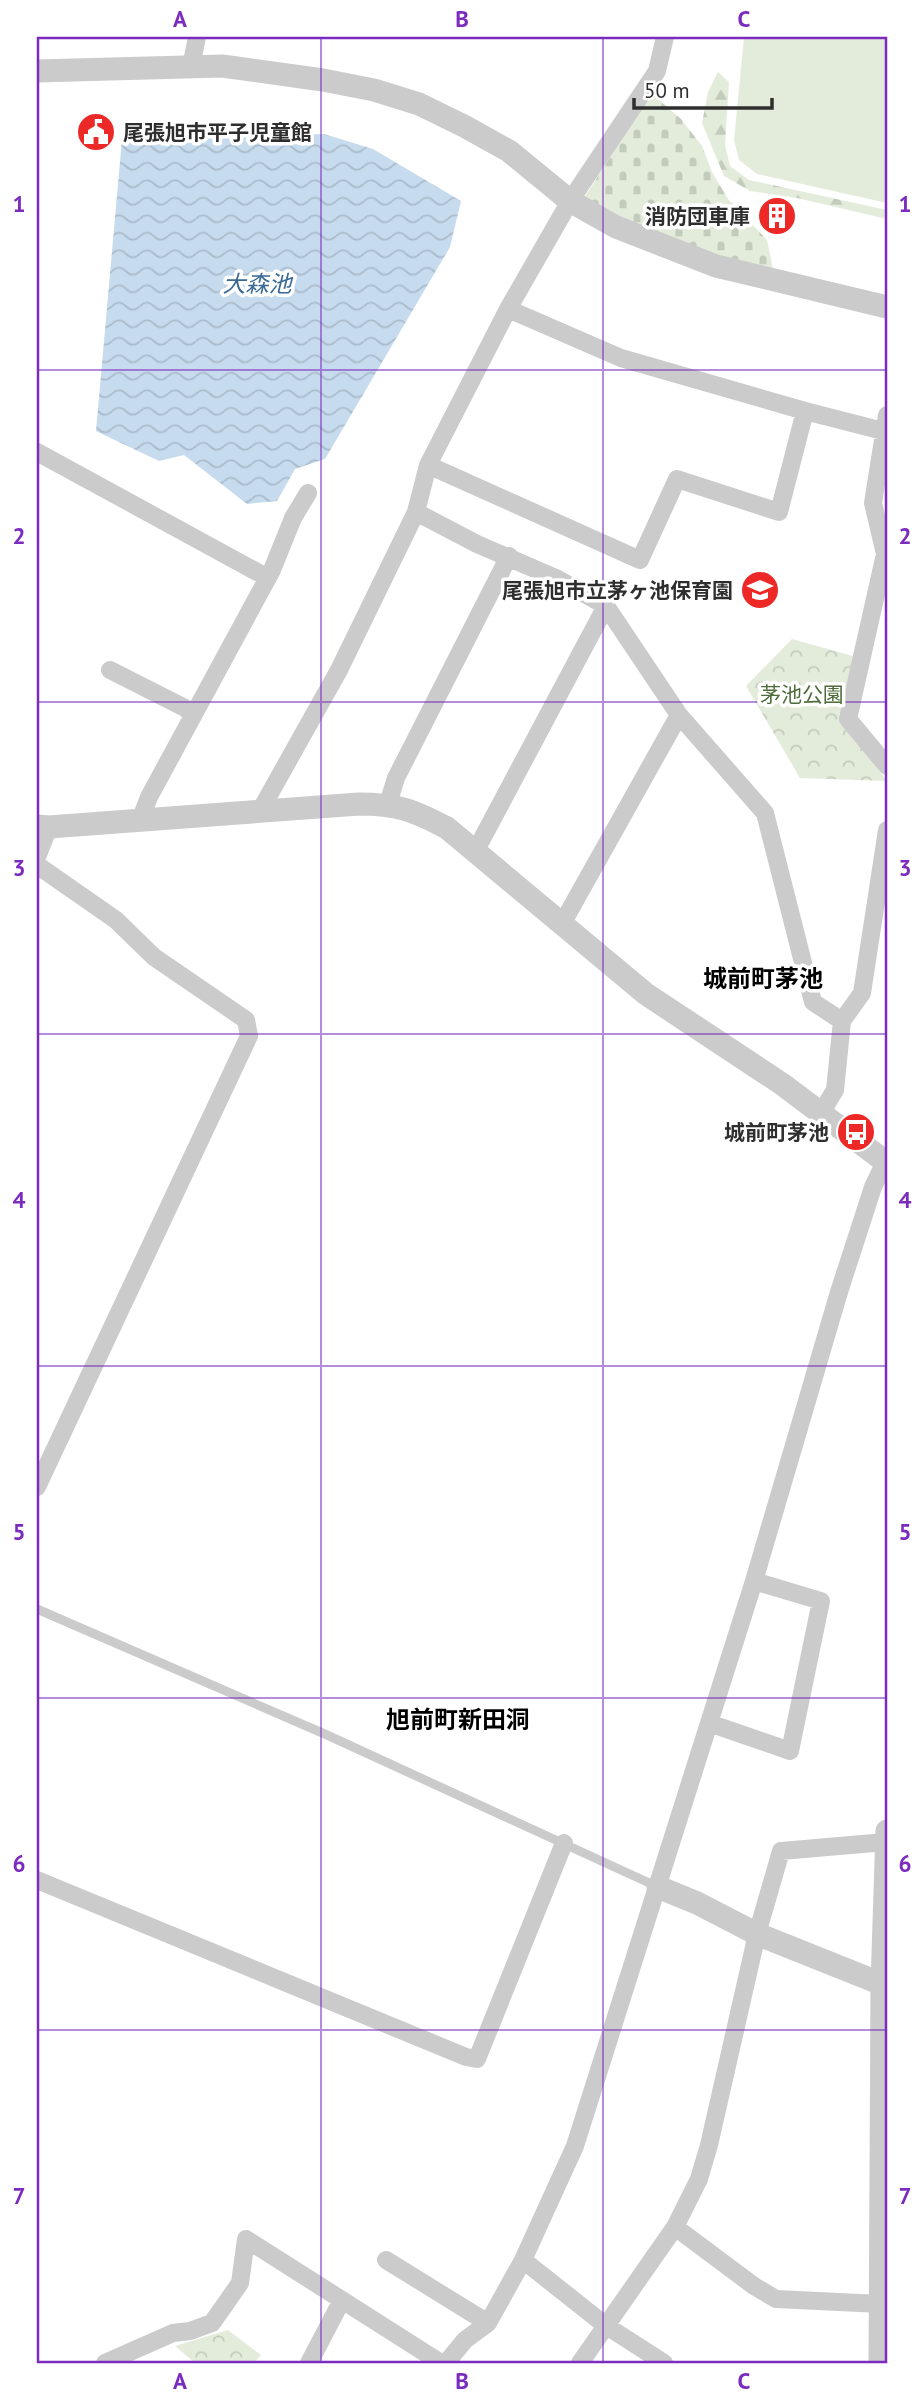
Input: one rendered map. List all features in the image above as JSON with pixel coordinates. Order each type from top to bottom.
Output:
[{"type":"street","points":[[191,67],[197,37]]},
{"type":"street","points":[[260,811],[339,670],[416,512],[428,465],[508,309],[570,201],[657,71],[665,37]]},
{"type":"street","points":[[37,71],[222,66],[374,90],[419,104],[509,151],[570,201],[616,227],[716,266],[887,307]]},
{"type":"street","points":[[508,309],[621,358],[805,411],[886,426],[873,503],[885,554],[848,719],[887,766]]},
{"type":"street","points":[[428,465],[640,560],[677,479],[779,512],[805,411]]},
{"type":"street","points":[[37,452],[268,578]]},
{"type":"street","points":[[144,820],[144,810],[149,797],[268,578],[293,517],[308,493]]},
{"type":"street","points":[[416,512],[477,544],[558,579],[606,606],[679,715],[765,813],[813,1002],[842,1021]]},
{"type":"street","points":[[388,804],[396,778],[509,556]]},
{"type":"street","points":[[475,852],[606,606]]},
{"type":"street","points":[[110,670],[185,708],[193,715]]},
{"type":"street","points":[[562,924],[679,715]]},
{"type":"street","points":[[37,857],[43,827],[359,804],[388,804],[429,818],[447,828],[646,994],[782,1084],[886,1163],[873,1187],[839,1292],[754,1581],[575,2146],[523,2260],[488,2323],[465,2340],[443,2363],[246,2239],[240,2283],[212,2323],[190,2331],[173,2333],[127,2359],[105,2363]]},
{"type":"street","points":[[821,1113],[835,1090],[842,1021],[862,993],[887,830]]},
{"type":"street","points":[[37,865],[116,920],[154,957],[246,1020],[249,1036],[37,1487]]},
{"type":"street","points":[[709,1723],[790,1751],[821,1601],[754,1581]]},
{"type":"street","points":[[880,2363],[887,1831]]},
{"type":"street","points":[[580,2363],[675,2227],[699,2179],[757,1934],[781,1851],[886,1842]]},
{"type":"street","points":[[37,1880],[453,2052],[477,2059],[564,1843]]},
{"type":"street","points":[[658,1888],[697,1903],[757,1934],[885,1985]]},
{"type":"street","points":[[675,2227],[754,2286],[776,2299],[880,2304]]},
{"type":"street","points":[[386,2260],[488,2323]]},
{"type":"street","points":[[523,2260],[605,2325],[664,2363]]},
{"type":"street","points":[[309,2363],[342,2300]]},
{"type":"lane","points":[[37,1609],[327,1735],[658,1888]]},
{"type":"green space","points":[[744,37],[887,37],[887,203],[757,174],[739,160],[734,140]]},
{"type":"green space","points":[[718,72],[729,82],[725,145],[730,166],[749,180],[887,210],[887,219],[797,198],[750,191],[724,176],[702,123],[708,92]]},
{"type":"green space","points":[[651,93],[681,119],[702,146],[712,172],[728,199],[767,240],[773,269],[748,264],[676,241],[584,198]]},
{"type":"green space","name":"茅池公園","points":[[792,639],[856,657],[843,724],[887,781],[800,778],[746,686]]},
{"type":"green space","points":[[228,2330],[261,2355],[254,2363],[195,2363],[175,2346]]},
{"type":"water","name":"大森池","points":[[324,134],[373,149],[461,201],[450,247],[325,459],[295,469],[277,501],[247,504],[184,455],[159,461],[96,431],[122,139]]},
{"type":"building","name":"消防団車庫","points":[[767,203],[792,209],[787,230],[762,224]]},
{"type":"place","name":"尾張旭市平子児童館","points":[[96,132]]},
{"type":"place","name":"消防団車庫","points":[[777,216]]},
{"type":"place","name":"尾張旭市立茅ヶ池保育園","points":[[760,590]]},
{"type":"place","name":"城前町茅池","points":[[856,1132]]},
{"type":"district","name":"城前町茅池","points":[[763,978]]},
{"type":"district","name":"旭前町新田洞","points":[[458,1719]]}]
